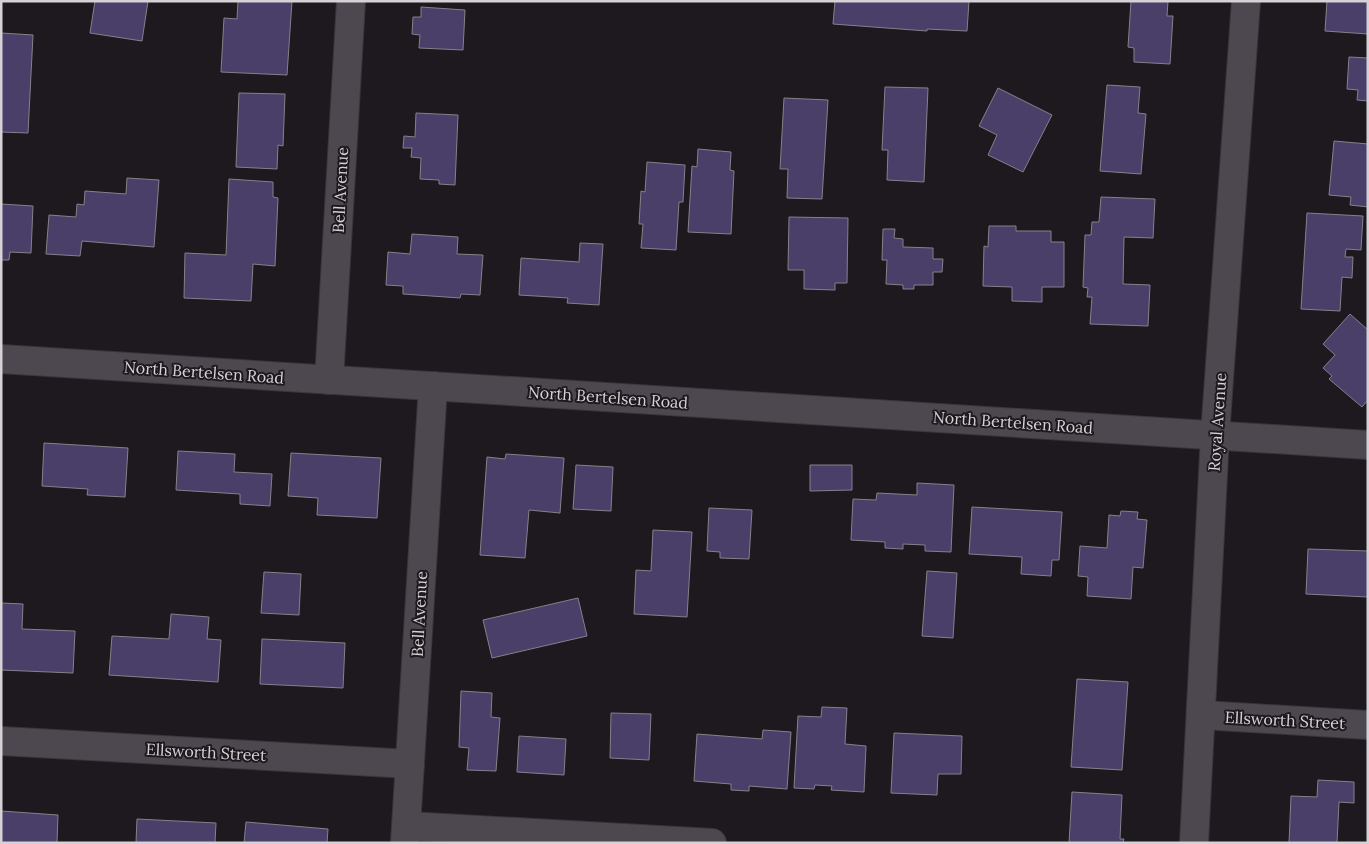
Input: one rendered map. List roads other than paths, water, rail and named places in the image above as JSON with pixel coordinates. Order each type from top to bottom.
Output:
[{"type":"street","name":"Bell Avenue","points":[[329,380],[350,1]]},
{"type":"street","name":"Royal Avenue","points":[[1194,843],[1216,435],[1246,1]]},
{"type":"street","name":"North Bertelsen Road","points":[[1,359],[1368,445]]},
{"type":"street","name":"Bell Avenue","points":[[406,834],[433,386]]},
{"type":"street","name":"Ellsworth Street","points":[[1202,715],[1368,725]]},
{"type":"street","name":"Ellsworth Street","points":[[1,741],[410,764]]},
{"type":"street","points":[[406,834],[712,843]]}]
